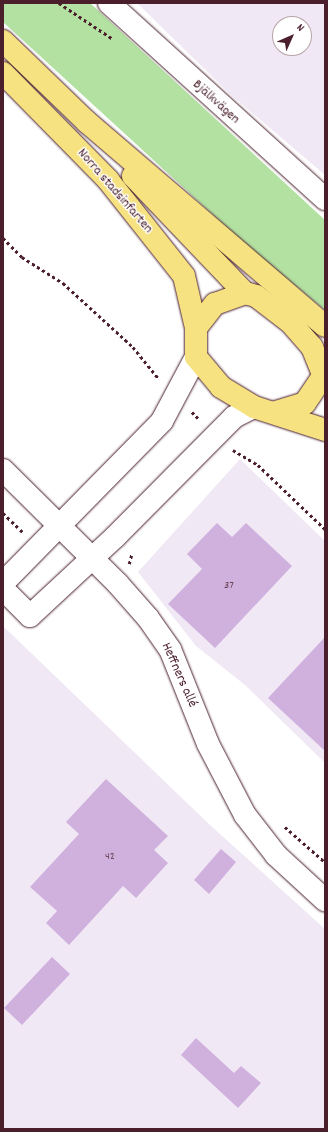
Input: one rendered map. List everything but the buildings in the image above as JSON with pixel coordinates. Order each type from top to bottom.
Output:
[{"type":"main road","name":"Norra stadsinfarten","points":[[3,40],[88,122],[325,326]]},
{"type":"main road","name":"Norra stadsinfarten","points":[[3,73],[108,180],[184,276],[196,328],[196,357]]},
{"type":"main road","name":"Norra stadsinfarten","points":[[88,122],[179,228],[245,293],[256,296],[291,323],[312,347],[324,378],[304,403],[276,412]]},
{"type":"main road","points":[[196,328],[214,304],[245,293]]},
{"type":"main road","points":[[196,357],[221,387],[254,407],[276,412],[325,430]]},
{"type":"street","name":"Bjälkvägen","points":[[109,3],[325,199]]},
{"type":"street","points":[[3,582],[162,421],[196,357]]},
{"type":"street","points":[[3,589],[30,616],[92,558],[234,417],[254,407]]},
{"type":"street","name":"Heffners allé","points":[[3,470],[92,558],[143,613],[170,649],[208,744],[245,815],[276,855],[325,900]]},
{"type":"path","points":[[3,238],[22,257],[63,283],[132,347],[165,385]]},
{"type":"path","points":[[188,409],[204,424]]},
{"type":"path","points":[[227,446],[258,465],[325,529]]},
{"type":"path","points":[[227,456],[233,450]]},
{"type":"path","points":[[3,513],[24,534]]},
{"type":"path","points":[[132,572],[129,563],[138,547]]},
{"type":"path","points":[[280,822],[325,862]]},
{"type":"shaded area","points":[[137,3],[325,3],[325,175],[231,95]]},
{"type":"shaded area","points":[[240,459],[325,541],[325,763],[245,685],[196,646],[138,572]]},
{"type":"shaded area","points":[[3,626],[210,825],[325,929],[325,1129],[3,1129]]},
{"type":"green space","points":[[3,3],[90,3],[325,220],[325,310],[245,244],[3,22]]}]
